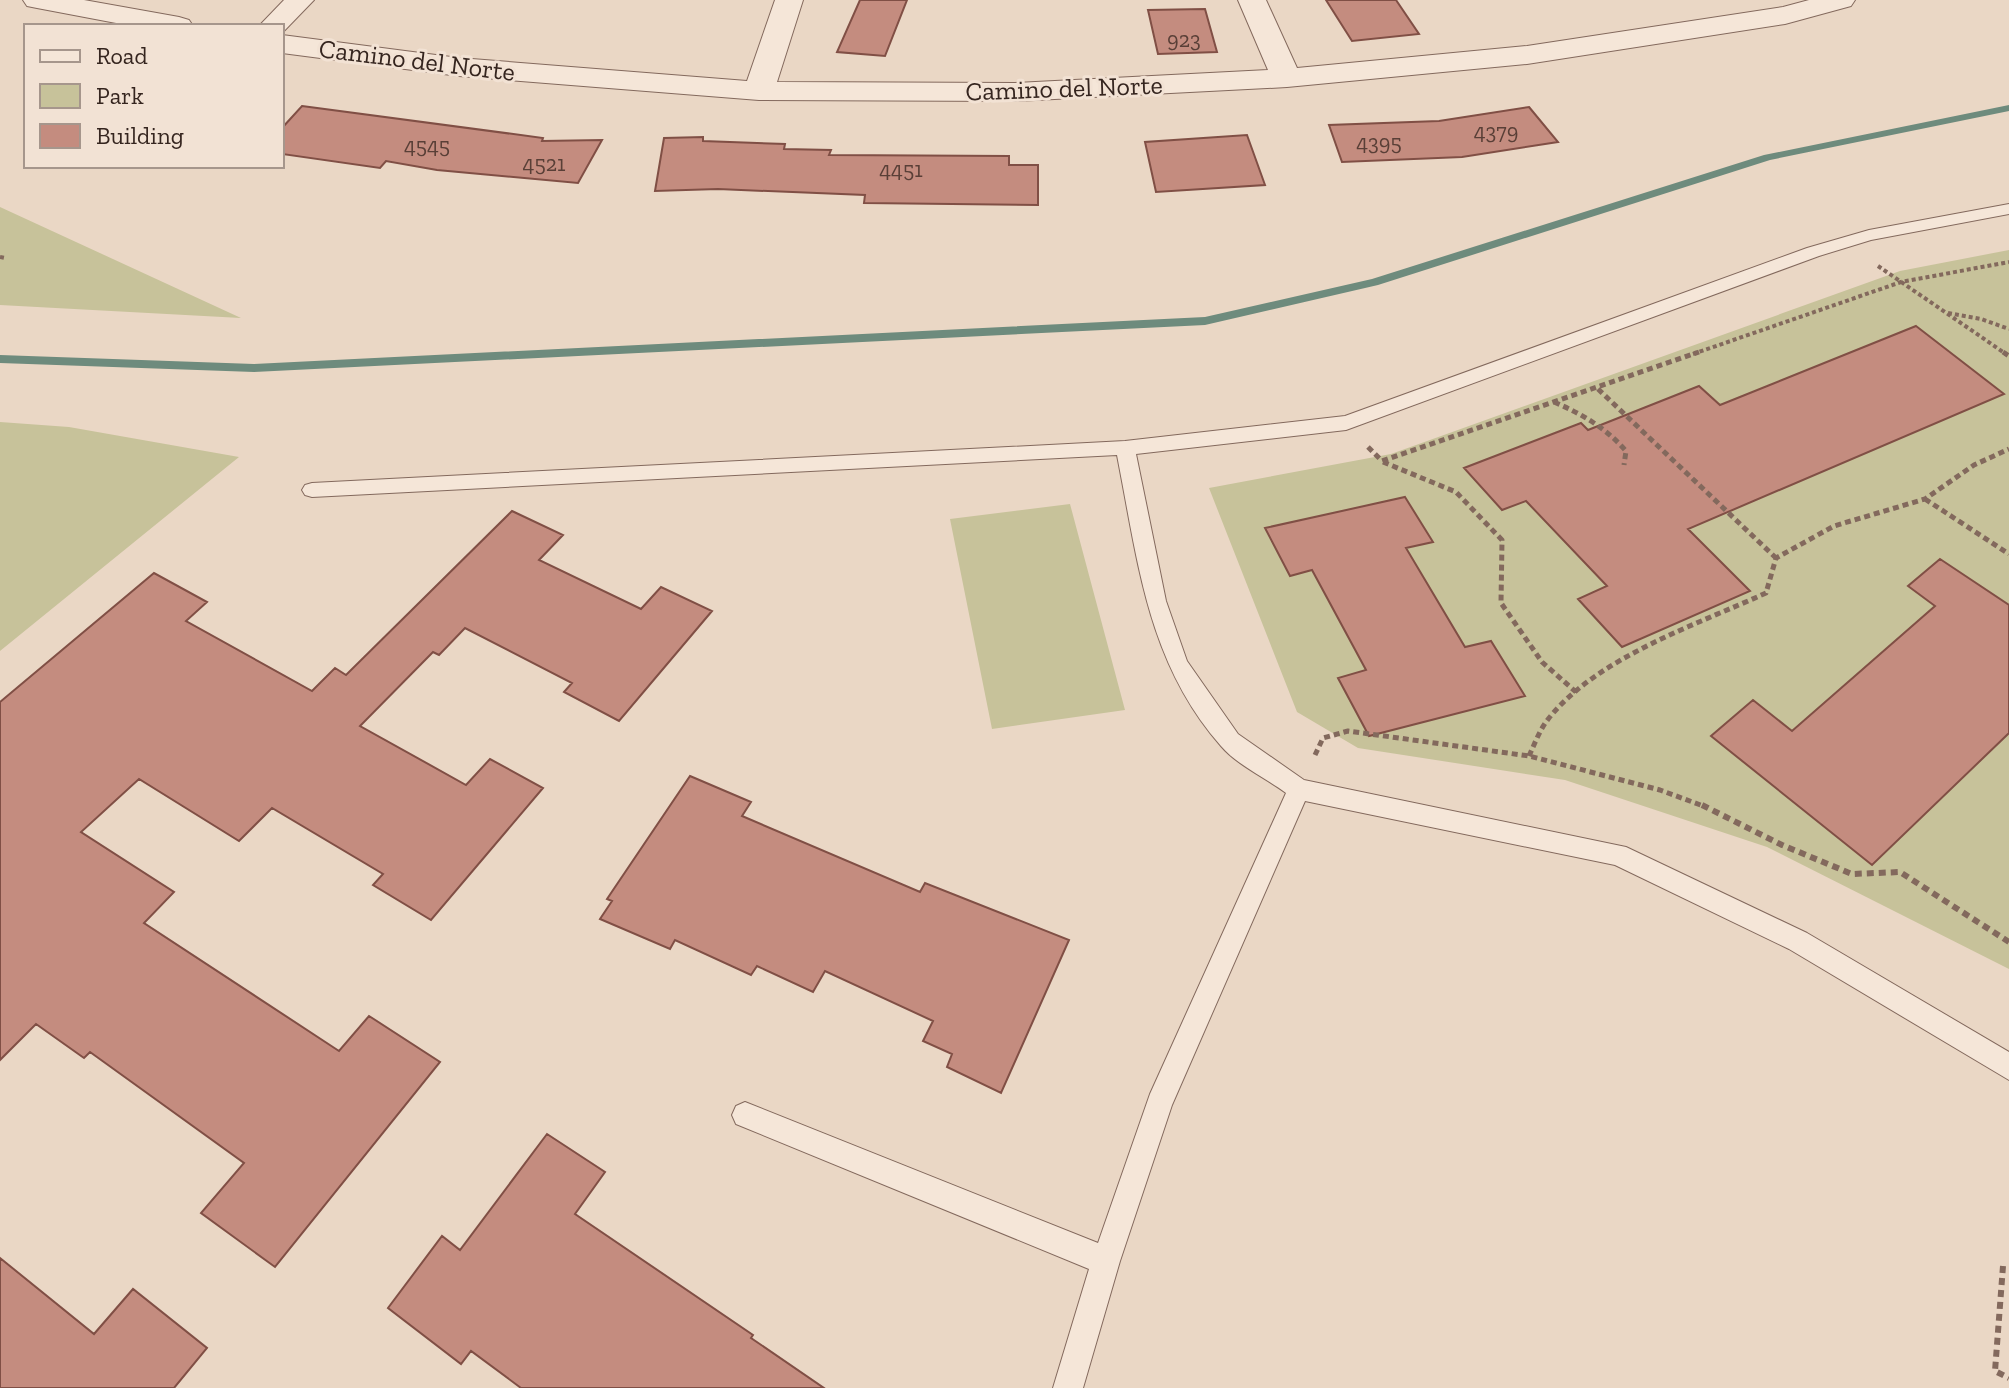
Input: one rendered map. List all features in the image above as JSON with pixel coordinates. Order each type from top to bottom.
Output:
[{"type":"street","points":[[37,0],[168,24]]},
{"type":"street","points":[[275,24],[300,0]]},
{"type":"street","points":[[759,91],[789,0]]},
{"type":"street","points":[[1252,0],[1287,78]]},
{"type":"street","name":"Camino del Norte","points":[[284,44],[459,67],[759,91],[1015,92],[1287,78],[1527,55],[1776,8],[1841,0]]},
{"type":"lane","points":[[312,490],[1125,448],[1346,423],[1845,242],[2009,209]]},
{"type":"lane","points":[[1125,448],[1156,601],[1177,664],[1230,741],[1299,789],[1618,855],[1798,941],[2009,1067]]},
{"type":"lane","points":[[1068,1388],[1106,1261],[1159,1103],[1299,789]]},
{"type":"lane","points":[[745,1115],[1106,1261]]},
{"type":"path","points":[[1845,242],[2009,356]]},
{"type":"path","points":[[1382,461],[1901,282],[2009,262]]},
{"type":"path","points":[[1943,312],[1981,319],[2009,329]]},
{"type":"path","points":[[1598,389],[1776,558]]},
{"type":"path","points":[[1553,401],[1590,416],[1612,434],[1626,451],[1624,465]]},
{"type":"path","points":[[1346,423],[1382,461],[1456,492],[1488,523],[1502,540],[1501,603],[1542,662],[1577,692]]},
{"type":"path","points":[[1529,756],[1549,719],[1577,692],[1616,665],[1766,593],[1776,558],[1834,526],[1925,499],[1974,465],[2009,449]]},
{"type":"path","points":[[1925,499],[2009,554]]},
{"type":"path","points":[[1299,789],[1323,738],[1348,731],[1529,756],[1660,790],[1702,805],[1782,845],[1852,874],[1900,872],[2009,942]]},
{"type":"path","points":[[2003,1266],[1995,1371],[2009,1378]]},
{"type":"green space","points":[[0,207],[241,318],[0,305]]},
{"type":"green space","points":[[2009,250],[2009,969],[1767,847],[1565,780],[1358,748],[1297,712],[1209,488],[1391,454],[1900,271]]},
{"type":"green space","points":[[0,422],[69,427],[239,457],[0,651]]},
{"type":"green space","points":[[1070,504],[1125,710],[992,729],[950,519]]},
{"type":"building","points":[[860,0],[907,0],[885,56],[837,52]]},
{"type":"building","points":[[1326,0],[1396,0],[1419,34],[1352,41]]},
{"type":"building","points":[[1205,9],[1217,52],[1158,54],[1148,10]]},
{"type":"building","points":[[302,106],[543,138],[542,141],[602,140],[578,183],[437,170],[386,161],[380,168],[284,154],[284,126]]},
{"type":"building","points":[[1529,107],[1558,142],[1462,157],[1342,162],[1329,125],[1439,121]]},
{"type":"building","points":[[1247,135],[1265,185],[1156,192],[1145,142]]},
{"type":"building","points":[[703,137],[703,141],[785,144],[784,149],[831,150],[829,155],[1009,156],[1009,165],[1038,165],[1038,205],[864,203],[865,195],[718,189],[655,191],[664,138]]},
{"type":"building","points":[[1916,326],[2004,394],[1688,529],[1750,591],[1622,647],[1578,599],[1607,586],[1526,501],[1502,510],[1464,468],[1581,423],[1588,430],[1699,386],[1720,405]]},
{"type":"building","points":[[1405,497],[1433,542],[1406,548],[1465,647],[1491,641],[1525,696],[1369,736],[1338,678],[1366,670],[1312,570],[1290,576],[1265,528]]},
{"type":"building","points":[[512,511],[563,535],[539,560],[641,609],[661,587],[712,611],[619,721],[564,692],[572,683],[465,628],[439,655],[433,652],[360,726],[466,785],[490,759],[543,788],[431,920],[373,885],[383,874],[272,808],[239,841],[139,779],[81,832],[174,892],[144,923],[339,1051],[369,1016],[440,1062],[275,1267],[201,1213],[244,1163],[90,1052],[84,1058],[36,1024],[0,1060],[0,702],[154,573],[207,602],[186,621],[312,691],[335,668],[346,675]]},
{"type":"building","points":[[1940,559],[2009,605],[2009,733],[1872,865],[1711,736],[1753,700],[1792,731],[1935,606],[1908,586]]},
{"type":"building","points":[[690,776],[751,802],[742,816],[920,892],[925,883],[1069,940],[1001,1093],[947,1067],[952,1054],[923,1041],[933,1021],[825,971],[813,992],[757,966],[751,975],[675,940],[670,949],[600,919],[612,901],[607,899]]},
{"type":"building","points":[[547,1134],[605,1172],[575,1214],[753,1335],[751,1338],[824,1388],[521,1388],[471,1351],[461,1364],[388,1308],[442,1236],[460,1250]]},
{"type":"building","points":[[0,1258],[94,1334],[133,1289],[207,1348],[174,1388],[0,1388]]},
{"type":"waterway","points":[[0,359],[254,368],[1205,321],[1374,282],[1768,157],[2009,108]]}]
